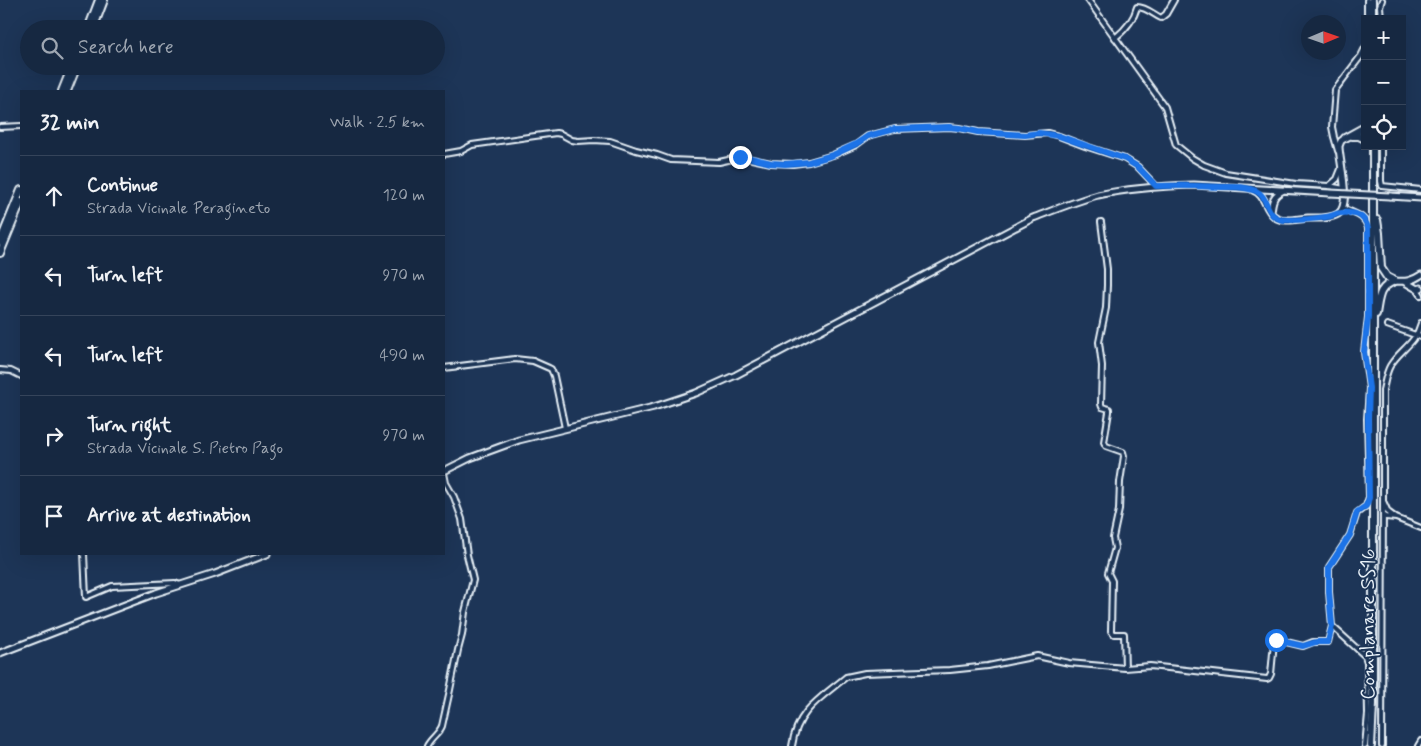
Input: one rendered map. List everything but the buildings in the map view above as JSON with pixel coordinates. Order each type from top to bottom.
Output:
[{"type":"highway","points":[[91,20],[99,0]]},
{"type":"highway","points":[[96,20],[104,0]]},
{"type":"highway","points":[[1372,0],[1374,15]]},
{"type":"highway","points":[[1374,15],[1376,0]]},
{"type":"highway","points":[[62,90],[68,75]]},
{"type":"highway","points":[[67,90],[73,75]]},
{"type":"highway","points":[[1348,137],[1361,129]]},
{"type":"highway","points":[[1348,137],[1361,137]]},
{"type":"highway","points":[[1371,150],[1375,352],[1377,704],[1375,746]]},
{"type":"highway","points":[[1371,746],[1374,704],[1376,150]]},
{"type":"highway","points":[[0,242],[20,192]]},
{"type":"highway","points":[[0,254],[20,204]]},
{"type":"highway","points":[[1377,220],[1380,233],[1380,268],[1387,277],[1395,281]]},
{"type":"highway","points":[[1376,314],[1381,290],[1389,283],[1395,281]]},
{"type":"main road","points":[[1245,188],[1261,194],[1267,209],[1278,218],[1288,220],[1329,217],[1341,211],[1344,189],[1339,146],[1341,141],[1348,137]]},
{"type":"main road","points":[[445,472],[501,446],[528,437],[654,407],[696,393],[736,375],[1033,218],[1099,195],[1156,186],[1194,185],[1421,198]]},
{"type":"main road","points":[[1269,189],[1273,198],[1272,213]]},
{"type":"main road","points":[[1264,200],[1269,189]]},
{"type":"main road","points":[[1273,198],[1285,190]]},
{"type":"main road","points":[[1395,281],[1405,282],[1414,280],[1421,274]]},
{"type":"main road","points":[[1414,280],[1421,282]]},
{"type":"main road","points":[[1405,282],[1419,289]]},
{"type":"main road","points":[[0,653],[147,596],[215,574],[264,555]]},
{"type":"street","points":[[1088,0],[1165,107],[1176,145],[1192,158],[1204,165],[1226,173],[1296,184],[1330,185],[1344,189]]},
{"type":"street","points":[[1115,38],[1136,14],[1138,6],[1161,18],[1166,14],[1174,0]]},
{"type":"street","points":[[1367,0],[1367,15]]},
{"type":"street","points":[[1381,15],[1382,0]]},
{"type":"street","points":[[1339,153],[1334,137],[1332,120],[1335,90],[1361,56]]},
{"type":"street","points":[[0,127],[20,126]]},
{"type":"street","points":[[445,154],[461,151],[472,145],[556,133],[578,141],[610,141],[671,160],[719,162],[742,157],[771,163],[792,164],[809,162],[833,155],[877,133],[895,129],[949,127],[978,132],[1025,135],[1039,133],[1059,136],[1125,159],[1138,167],[1156,186]]},
{"type":"street","points":[[1333,132],[1338,138],[1348,137]]},
{"type":"street","points":[[1381,150],[1382,186],[1421,190]]},
{"type":"street","points":[[1330,185],[1337,179],[1341,169]]},
{"type":"street","points":[[792,746],[793,735],[799,720],[805,712],[846,677],[865,673],[950,670],[988,666],[1037,656],[1069,663],[1125,668],[1150,666],[1267,680],[1271,674],[1274,642],[1278,640],[1303,646],[1316,642],[1328,642],[1332,626],[1329,567],[1350,535],[1357,512],[1366,506],[1369,498],[1369,388],[1364,352],[1368,317],[1368,228],[1363,218],[1341,211]]},
{"type":"street","points":[[1101,222],[1107,269],[1106,308],[1099,342],[1102,366],[1101,404],[1102,407],[1109,409],[1104,442],[1106,446],[1122,452],[1124,456],[1120,482],[1119,510],[1113,538],[1115,548],[1108,573],[1112,581],[1111,631],[1114,634],[1124,634],[1125,668]]},
{"type":"street","points":[[1419,289],[1421,295]]},
{"type":"street","points":[[1387,325],[1419,336],[1421,323]]},
{"type":"street","name":"Complanare SS16","points":[[1382,746],[1384,390],[1390,366],[1419,336]]},
{"type":"street","points":[[445,368],[515,359],[532,361],[552,369],[565,428]]},
{"type":"street","points":[[0,370],[11,371],[20,376]]},
{"type":"street","points":[[427,746],[442,726],[473,580],[462,519],[445,478]]},
{"type":"street","points":[[1383,501],[1385,508],[1391,516]]},
{"type":"street","points":[[1383,515],[1388,514],[1421,528]]},
{"type":"street","points":[[1383,528],[1391,516]]},
{"type":"street","points":[[84,555],[86,597],[112,586],[180,584]]},
{"type":"street","points":[[1332,626],[1365,656],[1367,662],[1368,714],[1365,746]]},
{"type":"street","points":[[1418,746],[1421,741]]},
{"type":"route","points":[[740,157],[771,163],[792,164],[809,162],[833,155],[868,136],[895,129],[949,127],[978,132],[1025,135],[1048,133],[1132,162],[1156,186],[1194,185],[1245,188],[1261,194],[1267,209],[1274,216],[1288,220],[1329,217],[1339,213],[1355,214],[1363,218],[1368,228],[1368,317],[1364,352],[1369,388],[1368,503],[1357,512],[1350,535],[1329,567],[1332,626],[1328,642],[1313,642],[1303,646],[1276,640]]}]
